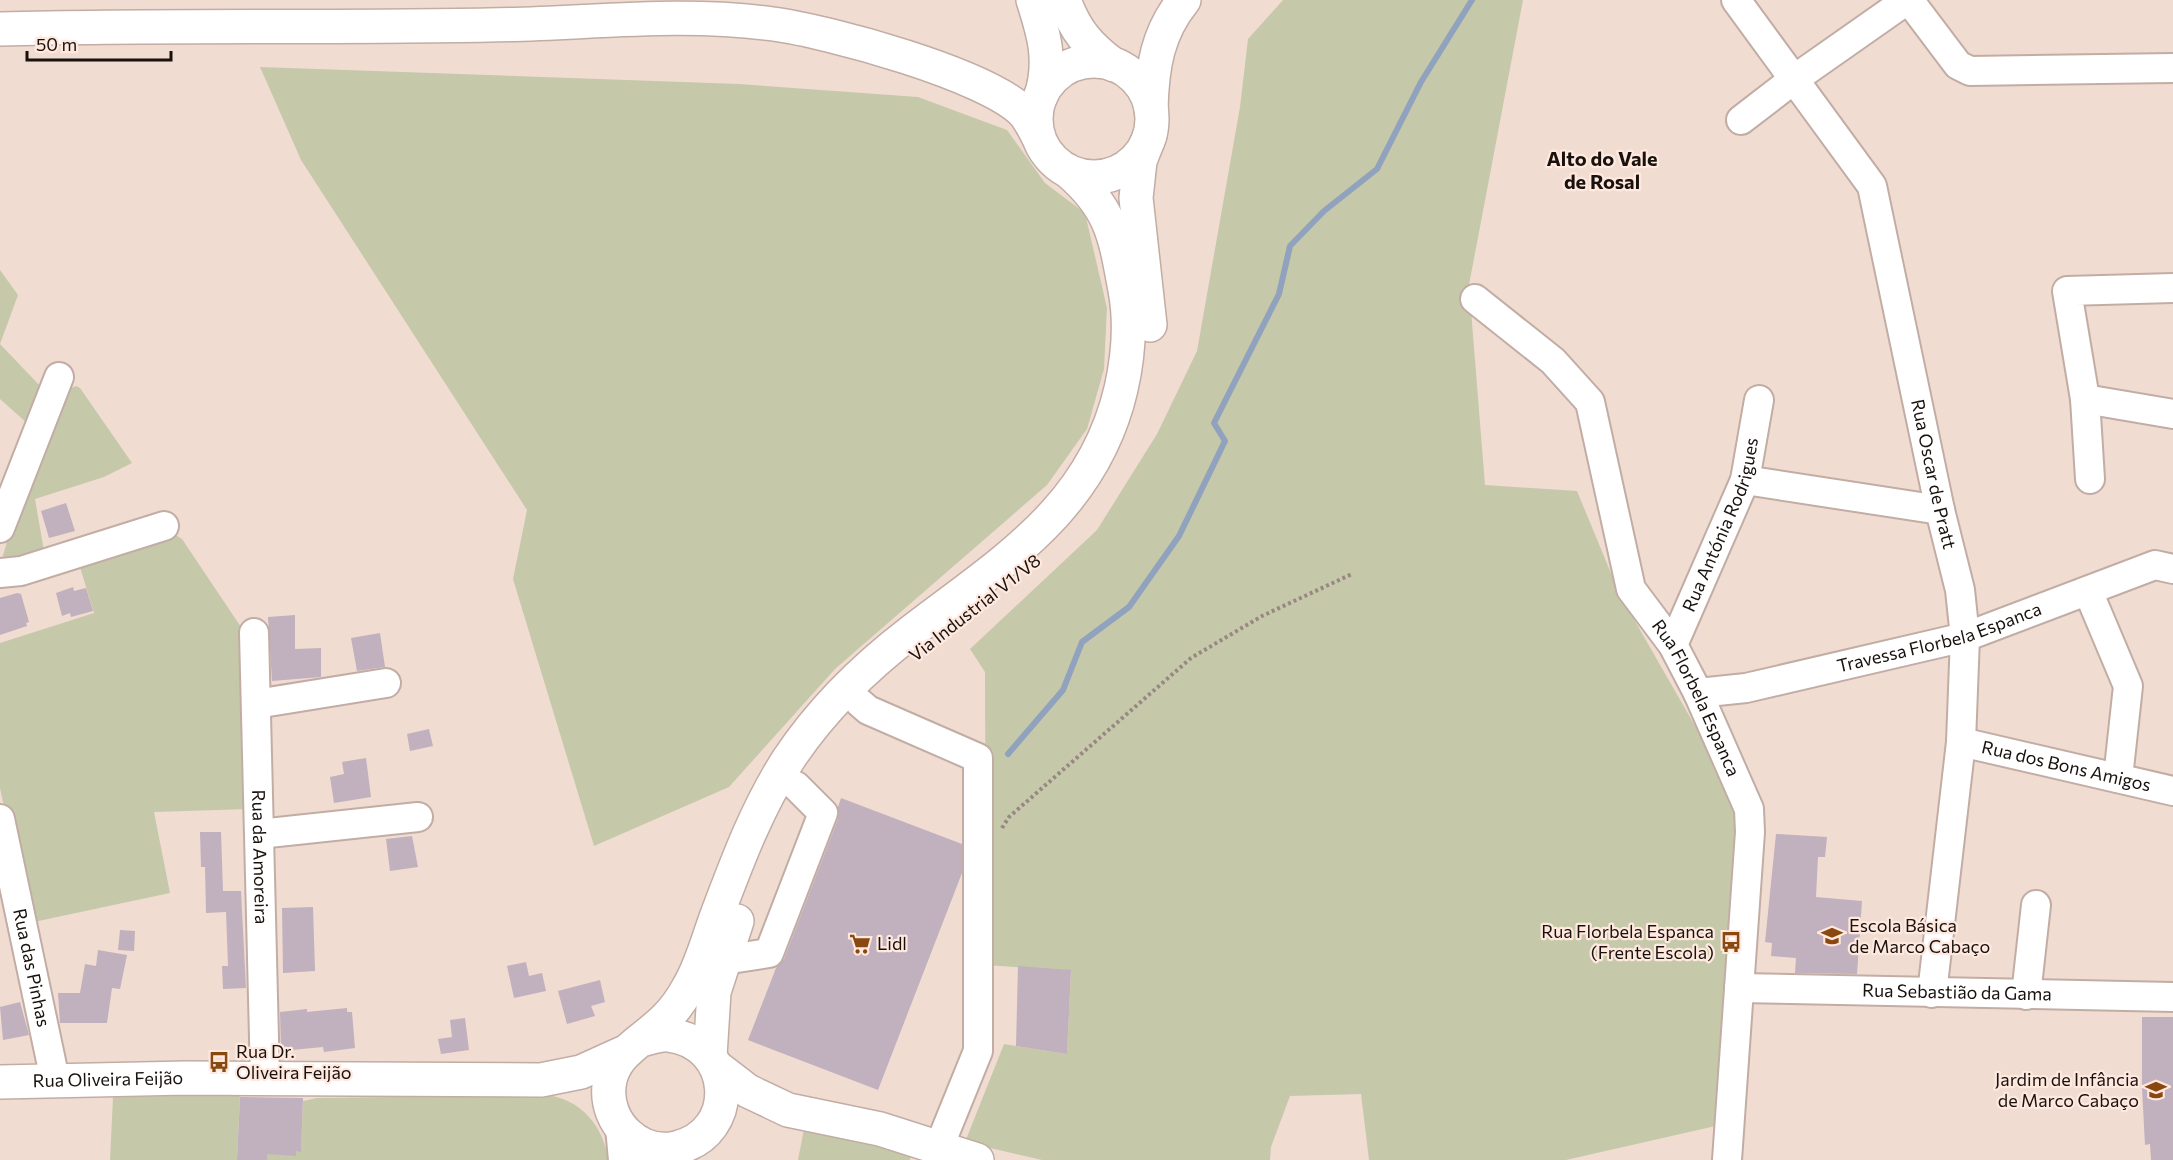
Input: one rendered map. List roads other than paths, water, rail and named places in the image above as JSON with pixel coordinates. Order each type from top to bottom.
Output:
[{"type":"main road","points":[[489,26],[661,0]]},
{"type":"main road","points":[[1033,0],[1047,44],[1048,63],[1036,123],[1038,136]]},
{"type":"main road","points":[[1064,0],[1085,41],[1114,65],[1125,70],[1142,87],[1150,122]]},
{"type":"main road","points":[[0,29],[489,26],[702,18],[803,29],[893,53],[969,81],[1013,104],[1024,113],[1050,157],[1068,171],[1082,176],[1110,175],[1135,160],[1150,122],[1155,57],[1167,24],[1184,0]]},
{"type":"main road","points":[[1041,96],[1052,80],[1066,69],[1089,62],[1114,65]]},
{"type":"main road","name":"Via Industrial V1/V8","points":[[714,1062],[714,992],[724,960],[766,843],[796,786],[823,746],[860,703],[921,650],[1064,538],[1093,505],[1119,462],[1139,408],[1149,352],[1149,294],[1136,198],[1140,160],[1150,122]]},
{"type":"main road","name":"Via Industrial V1/V8","points":[[632,1046],[665,1019],[691,984],[747,835],[774,782],[807,733],[867,668],[1035,536],[1071,497],[1099,452],[1112,420],[1124,376],[1127,350],[1126,297],[1115,237],[1108,219],[1089,190],[1068,171]]},
{"type":"main road","points":[[788,1110],[746,1115],[689,1145],[673,1149],[653,1148],[635,1141],[617,1122],[608,1100],[609,1083],[614,1067],[632,1046],[666,1034],[691,1040],[748,1091],[788,1110],[880,1129],[977,1160]]},
{"type":"main road","name":"Rua Oliveira Feijão","points":[[0,1082],[265,1079],[541,1080],[581,1072],[632,1046]]},
{"type":"main road","points":[[689,1145],[719,1113],[723,1090],[714,1062]]},
{"type":"main road","name":"Rua Oliveira Feijão","points":[[541,1080],[584,1096],[617,1122]]},
{"type":"street","name":"Rua Oscar de Pratt","points":[[1736,0],[1872,186],[1940,510],[1960,590],[1965,637],[1961,742],[1945,898],[1932,993]]},
{"type":"street","points":[[1741,120],[1793,80],[1908,0],[1958,65],[1970,71],[2173,68]]},
{"type":"street","points":[[2090,479],[2085,399],[2067,291],[2173,288]]},
{"type":"street","name":"Rua Florbela Espanca","points":[[1475,299],[1553,361],[1590,402],[1631,589],[1673,645],[1698,693],[1749,809],[1750,832],[1727,1160]]},
{"type":"street","points":[[0,528],[59,377]]},
{"type":"street","points":[[2085,399],[2173,414]]},
{"type":"street","name":"Rua Antónia Rodrigues","points":[[1673,645],[1745,480],[1759,400]]},
{"type":"street","points":[[1745,480],[1940,510]]},
{"type":"street","points":[[0,573],[21,571],[164,526]]},
{"type":"street","name":"Travessa Florbela Espanca","points":[[1698,693],[1746,688],[1965,637],[2155,565],[2173,569]]},
{"type":"street","points":[[2088,591],[2128,686],[2118,778]]},
{"type":"street","name":"Rua da Amoreira","points":[[254,633],[265,1079]]},
{"type":"street","points":[[256,704],[386,683]]},
{"type":"street","points":[[860,703],[868,710],[978,758],[978,1051],[939,1147]]},
{"type":"street","name":"Rua dos Bons Amigos","points":[[1961,742],[2173,791]]},
{"type":"street","points":[[724,960],[769,953],[826,821],[822,813],[796,786]]},
{"type":"street","points":[[259,834],[418,817]]},
{"type":"street","name":"Rua das Pinhas","points":[[0,819],[11,927],[55,1080]]},
{"type":"street","points":[[2026,995],[2036,905]]},
{"type":"street","name":"Rua Sebastião da Gama","points":[[1739,988],[2173,998]]},
{"type":"street","points":[[617,1122],[623,1160]]},
{"type":"waterway","points":[[1008,754],[1063,690],[1082,642],[1129,607],[1179,536],[1225,441],[1214,423],[1279,294],[1290,246],[1324,211],[1377,169],[1421,82],[1472,0]]},
{"type":"place","name":"Escola Básica de Marco Cabaço","points":[[1832,936]]},
{"type":"place","name":"Rua Florbela Espanca (Frente Escola)","points":[[1731,942]]},
{"type":"place","name":"Lidl","points":[[860,944]]},
{"type":"place","name":"Rua Dr. Oliveira Feijão","points":[[219,1062]]},
{"type":"place","name":"Jardim de Infância de Marco Cabaço","points":[[2156,1090]]},
{"type":"district","name":"Alto do Vale de Rosal","points":[[1602,170]]}]
